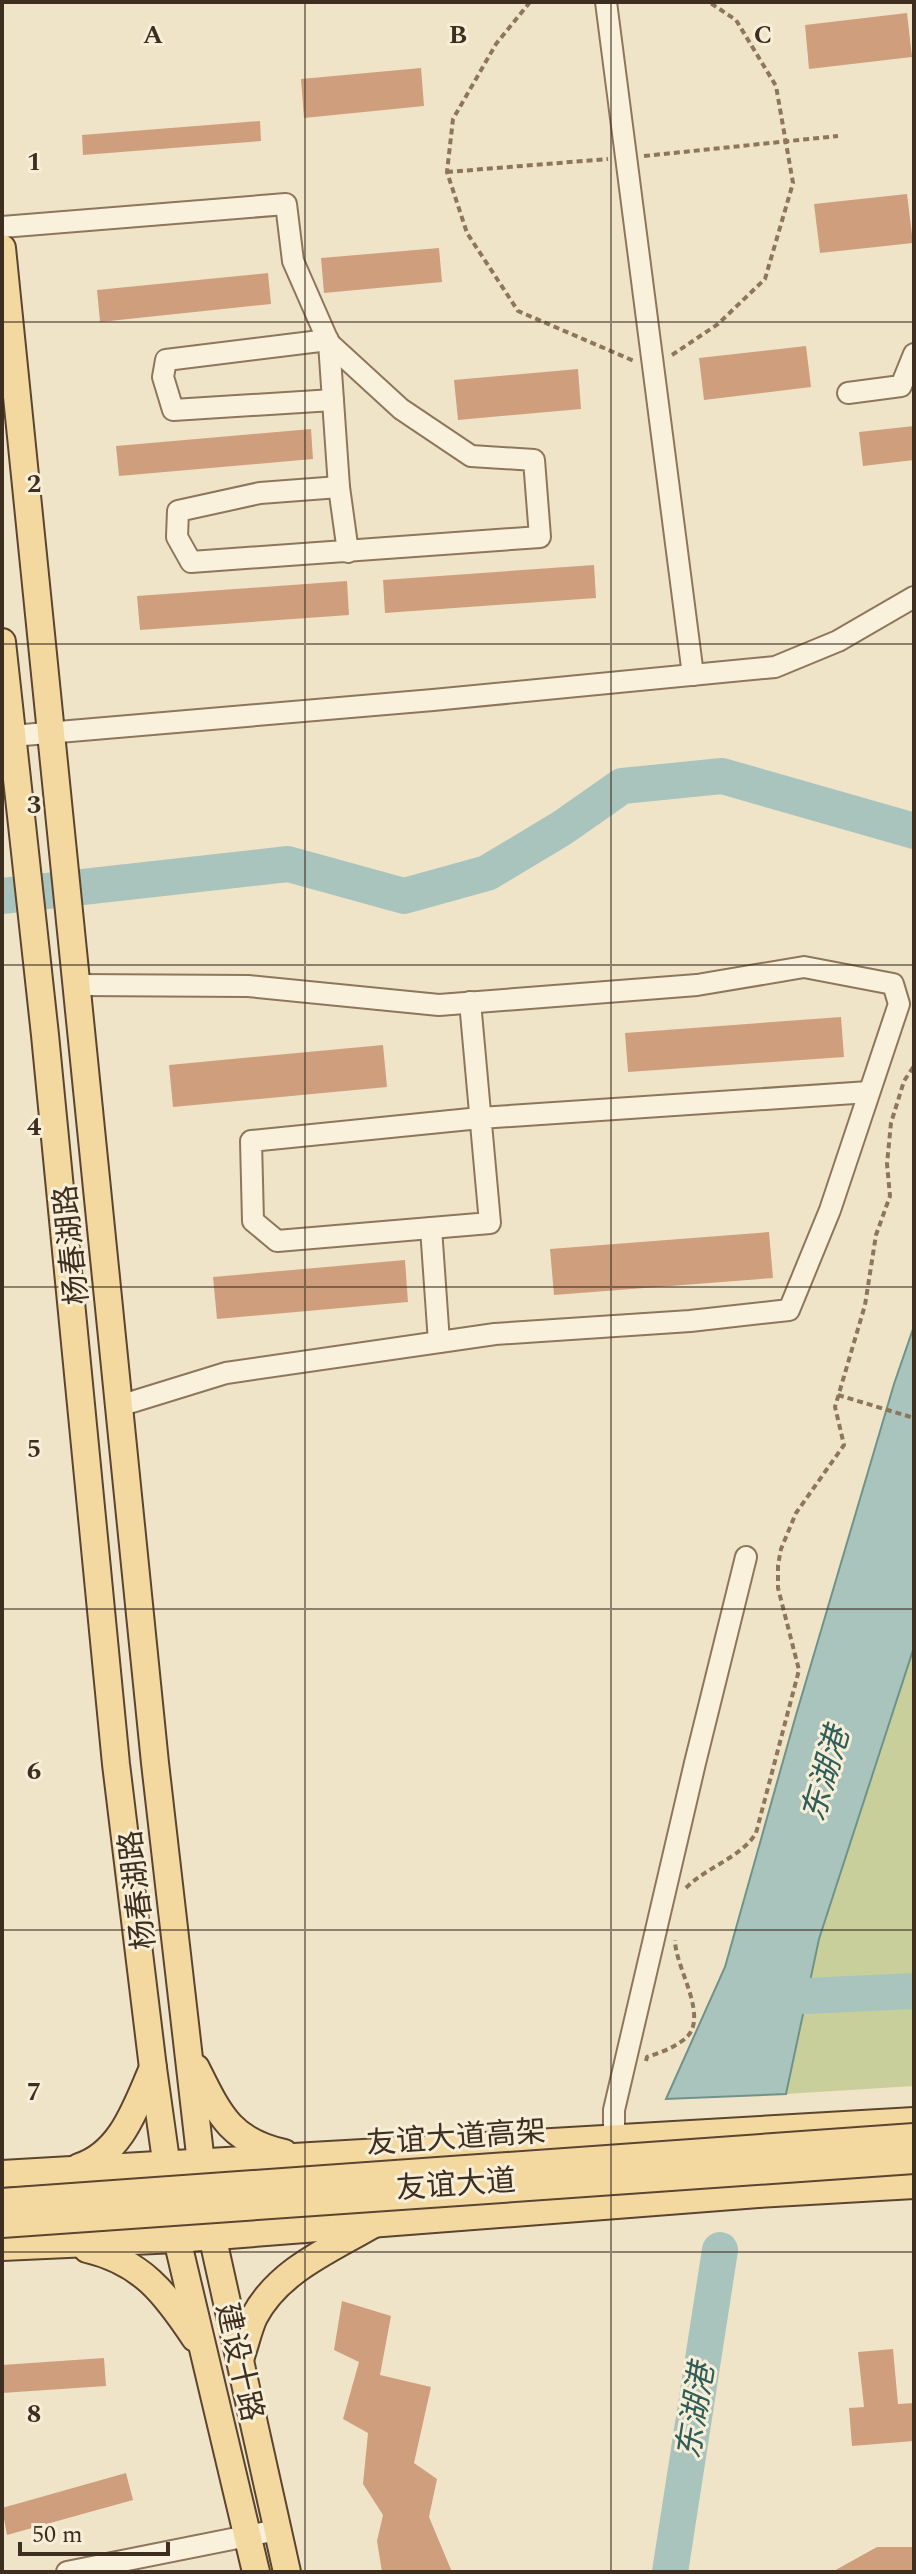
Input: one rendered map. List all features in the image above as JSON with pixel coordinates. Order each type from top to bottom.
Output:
[{"type":"main road","name":"杨春湖路","points":[[2,248],[155,1763],[212,2235]]},
{"type":"main road","name":"杨春湖路","points":[[2,642],[38,969],[116,1764],[166,2165]]},
{"type":"main road","points":[[189,2055],[225,2120],[243,2138],[258,2146],[283,2153],[399,2153]]},
{"type":"main road","points":[[70,2169],[93,2162],[113,2145],[130,2119],[153,2068]]},
{"type":"main road","name":"友谊大道","points":[[2,2174],[914,2121]]},
{"type":"main road","name":"友谊大道高架","points":[[2,2202],[914,2137]]},
{"type":"main road","name":"友谊大道高架","points":[[2,2224],[914,2160]]},
{"type":"main road","name":"建设十路","points":[[166,2165],[177,2239],[256,2572]]},
{"type":"main road","name":"友谊大道","points":[[2,2247],[177,2239],[914,2185]]},
{"type":"main road","points":[[239,2363],[254,2317],[277,2284],[301,2266],[378,2222]]},
{"type":"main road","name":"建设十路","points":[[212,2235],[287,2572]]},
{"type":"main road","points":[[60,2243],[112,2255],[131,2265],[156,2286],[174,2307],[206,2355]]},
{"type":"street","points":[[606,2],[693,675]]},
{"type":"street","points":[[2,227],[286,204],[293,261],[329,342],[339,487],[348,552]]},
{"type":"street","points":[[333,400],[173,410],[163,377],[166,360],[329,342],[401,409],[471,456],[534,460],[540,537],[191,562],[177,537],[178,511],[260,493],[339,487]]},
{"type":"street","points":[[848,393],[901,386],[914,354]]},
{"type":"street","points":[[12,736],[775,667],[838,641],[914,597]]},
{"type":"street","points":[[76,972],[439,1005],[697,985],[804,967],[893,984],[899,1004],[830,1210],[789,1310],[690,1321],[495,1334],[439,1342],[226,1373],[119,1406]]},
{"type":"street","points":[[470,1002],[480,1118],[490,1223],[277,1241],[253,1221],[251,1141],[480,1118],[869,1092]]},
{"type":"street","points":[[431,1228],[439,1342]]},
{"type":"street","points":[[614,2138],[614,2110],[746,1557]]},
{"type":"street","points":[[67,2572],[277,2530]]},
{"type":"path","points":[[530,2],[496,44],[453,119],[447,172],[467,233],[518,311],[654,369],[680,347],[718,324],[765,279],[793,183],[776,86],[736,20],[709,2]]},
{"type":"path","points":[[683,1895],[686,1887],[746,1845],[756,1833],[799,1670],[781,1603],[778,1565],[796,1513],[844,1445],[835,1411],[865,1305],[876,1235],[890,1196],[887,1164],[891,1123],[904,1081],[914,1066]]},
{"type":"path","points":[[838,1395],[914,1418]]},
{"type":"path","points":[[644,2070],[647,2057],[684,2040],[694,2026],[694,2009],[679,1959],[676,1934]]},
{"type":"green space","points":[[914,1647],[914,2086],[786,2094],[819,1939]]},
{"type":"water","points":[[914,1326],[914,1647],[819,1939],[786,2094],[666,2099],[725,1967],[796,1715]]},
{"type":"building","points":[[907,13],[912,57],[809,69],[805,25]]},
{"type":"building","points":[[421,68],[424,106],[304,118],[301,79]]},
{"type":"building","points":[[260,121],[261,141],[83,155],[82,135]]},
{"type":"building","points":[[907,194],[913,243],[820,253],[814,204]]},
{"type":"building","points":[[439,248],[442,282],[324,293],[321,258]]},
{"type":"building","points":[[268,273],[271,304],[100,322],[97,290]]},
{"type":"building","points":[[806,346],[811,387],[704,400],[699,358]]},
{"type":"building","points":[[578,369],[581,409],[458,420],[454,380]]},
{"type":"building","points":[[914,426],[914,460],[863,466],[859,432]]},
{"type":"building","points":[[311,429],[313,459],[119,476],[116,446]]},
{"type":"building","points":[[594,565],[596,598],[385,613],[383,580]]},
{"type":"building","points":[[347,581],[349,615],[140,630],[137,596]]},
{"type":"building","points":[[841,1017],[844,1057],[628,1072],[625,1033]]},
{"type":"building","points":[[383,1045],[387,1087],[173,1107],[169,1065]]},
{"type":"building","points":[[769,1232],[773,1278],[554,1295],[550,1249]]},
{"type":"building","points":[[405,1260],[408,1302],[217,1319],[213,1277]]},
{"type":"building","points":[[342,2301],[391,2316],[380,2375],[431,2387],[414,2463],[437,2479],[429,2517],[452,2572],[382,2572],[377,2541],[383,2515],[363,2484],[368,2433],[343,2419],[359,2362],[334,2350]]},
{"type":"building","points":[[893,2349],[898,2404],[914,2403],[914,2441],[852,2446],[849,2408],[864,2407],[858,2352]]},
{"type":"building","points":[[104,2358],[106,2386],[2,2393],[2,2365]]},
{"type":"building","points":[[126,2473],[133,2500],[7,2535],[2,2508]]},
{"type":"building","points":[[877,2547],[914,2547],[914,2572],[832,2572]]},
{"type":"waterway","points":[[2,896],[288,864],[404,896],[487,873],[562,828],[622,786],[722,776],[914,831]]},
{"type":"waterway","points":[[762,1998],[914,1991]]},
{"type":"waterway","name":"东湖港","points":[[670,2572],[720,2250]]}]
